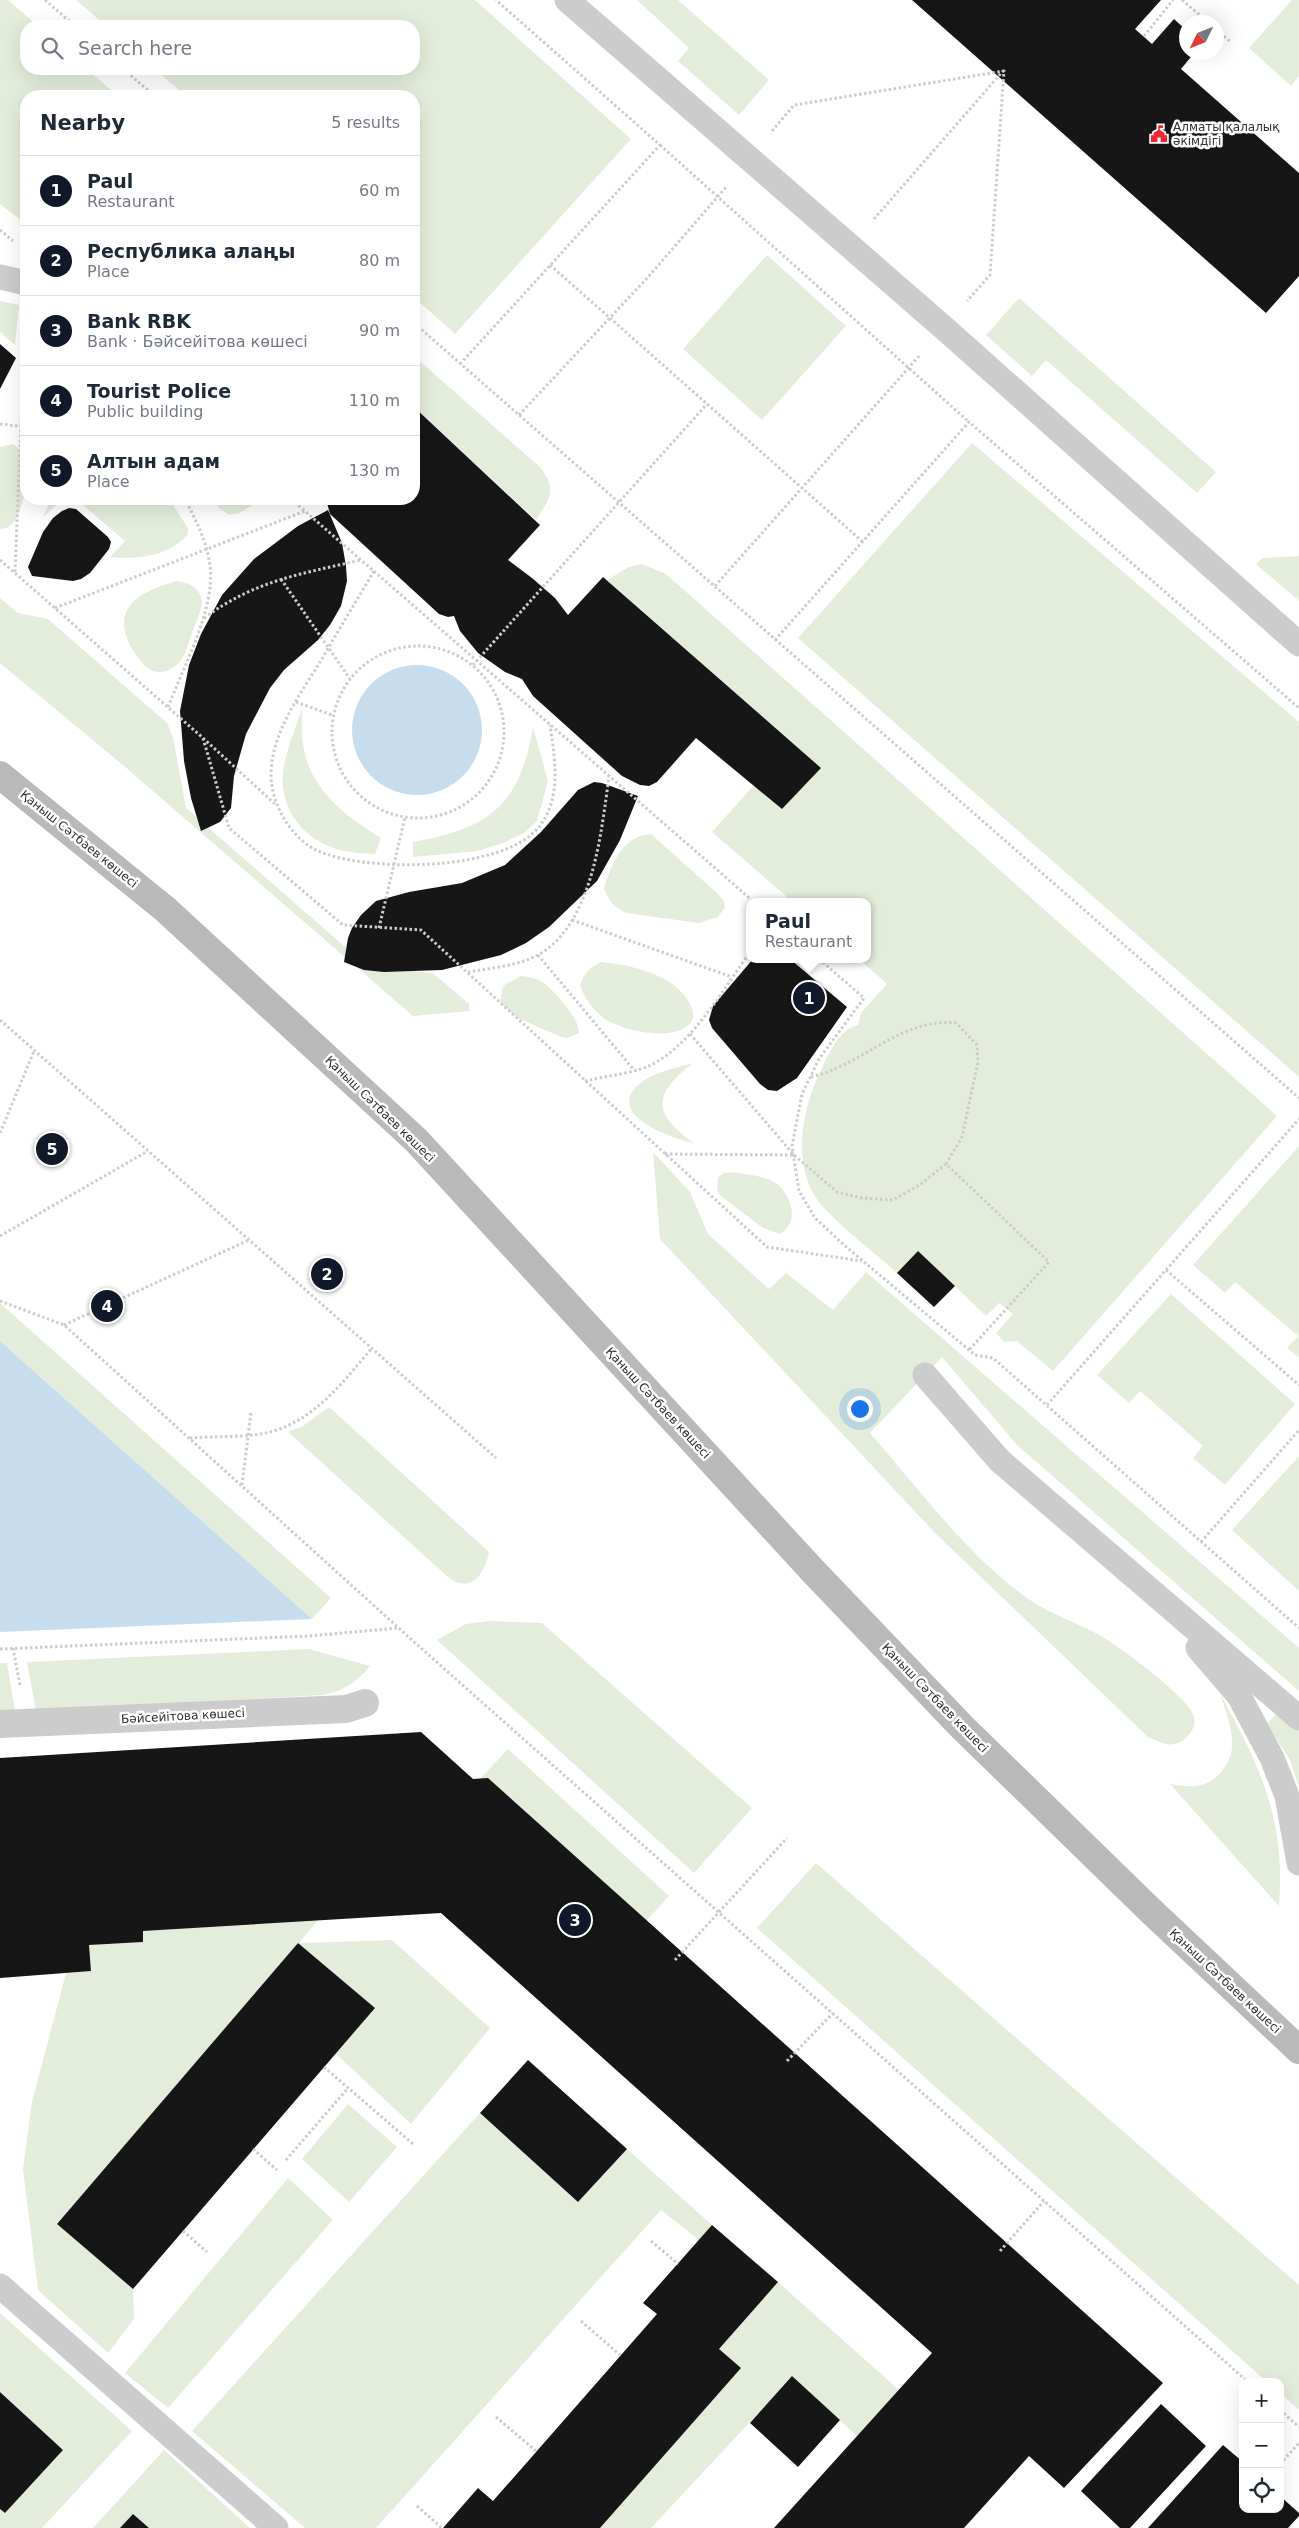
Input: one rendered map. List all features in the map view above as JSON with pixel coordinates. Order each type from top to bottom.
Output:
[{"type":"main road","name":"Қаныш Сәтбаев көшесі","points":[[0,775],[165,909],[416,1140],[812,1570],[962,1727],[1152,1912],[1299,2050]]},
{"type":"street","name":"Бәйсейітова көшесі","points":[[0,1724],[346,1709],[365,1703]]},
{"type":"lane","points":[[567,0],[944,328],[1299,644]]},
{"type":"lane","points":[[0,277],[20,282]]},
{"type":"lane","points":[[925,1375],[1000,1461],[1299,1718]]},
{"type":"lane","points":[[1087,1536],[1190,1638],[1239,1696],[1272,1758],[1286,1796],[1299,1863]]},
{"type":"lane","points":[[0,2286],[276,2528]]},
{"type":"path","points":[[45,0],[68,20]]},
{"type":"path","points":[[496,0],[969,422],[1299,708]]},
{"type":"path","points":[[1144,36],[1173,0]]},
{"type":"path","points":[[1182,0],[1200,15]]},
{"type":"path","points":[[1224,36],[1231,42]]},
{"type":"path","points":[[768,135],[794,105],[1004,71]]},
{"type":"path","points":[[873,220],[1004,71]]},
{"type":"path","points":[[964,305],[990,275],[1004,71]]},
{"type":"path","points":[[130,75],[148,90]]},
{"type":"path","points":[[460,364],[660,145]]},
{"type":"path","points":[[520,415],[718,198]]},
{"type":"path","points":[[550,265],[863,542]]},
{"type":"path","points":[[420,328],[1299,1098]]},
{"type":"path","points":[[715,586],[909,368]]},
{"type":"path","points":[[473,665],[707,404]]},
{"type":"path","points":[[775,640],[969,422]]},
{"type":"path","points":[[0,424],[20,427]]},
{"type":"path","points":[[15,573],[20,451]]},
{"type":"path","points":[[168,707],[209,605],[212,583],[210,565],[200,528],[188,505]]},
{"type":"path","points":[[298,505],[749,898]]},
{"type":"path","points":[[55,608],[305,511]]},
{"type":"path","points":[[0,560],[203,738],[277,806],[292,832],[314,849],[331,856],[383,865],[462,862],[504,851],[526,840],[540,826],[553,797],[556,768],[550,725]]},
{"type":"path","points":[[203,619],[243,592],[280,579],[362,560]]},
{"type":"path","points":[[277,806],[271,775],[276,744],[296,702],[374,571]]},
{"type":"path","points":[[280,579],[350,679]]},
{"type":"path","points":[[417,645],[447,650],[473,665],[491,686],[502,711],[504,738],[498,766],[484,789],[462,807],[437,817],[404,818],[383,812],[360,797],[341,773],[332,745],[332,715],[343,687],[362,665],[388,650],[417,645]]},
{"type":"path","points":[[296,702],[332,715]]},
{"type":"path","points":[[203,738],[229,828],[343,925],[421,930],[767,1247],[862,1261]]},
{"type":"path","points":[[467,973],[518,963],[538,955],[558,940],[572,920],[592,870],[601,833],[609,776]]},
{"type":"path","points":[[379,928],[404,818]]},
{"type":"path","points":[[572,920],[732,977]]},
{"type":"path","points":[[538,955],[634,1070]]},
{"type":"path","points":[[585,1081],[647,1067],[669,1055],[690,1034],[746,958]]},
{"type":"path","points":[[824,963],[864,998],[819,1060],[802,1094],[792,1146],[799,1191],[815,1218],[862,1261],[974,1355],[992,1358],[1299,1628]]},
{"type":"path","points":[[0,1020],[496,1458]]},
{"type":"path","points":[[690,1034],[794,1156],[837,1192],[862,1198],[885,1200],[893,1200],[921,1184],[946,1164],[962,1137],[978,1062],[977,1045],[956,1022],[938,1021],[911,1030],[810,1078]]},
{"type":"path","points":[[0,1134],[34,1050]]},
{"type":"path","points":[[1047,1405],[1299,1119]]},
{"type":"path","points":[[0,1236],[148,1151]]},
{"type":"path","points":[[665,1154],[794,1156]]},
{"type":"path","points":[[946,1164],[1049,1262],[969,1350]]},
{"type":"path","points":[[64,1325],[249,1240]]},
{"type":"path","points":[[1166,1270],[1299,1385]]},
{"type":"path","points":[[0,1301],[64,1325],[399,1628],[1243,2378]]},
{"type":"path","points":[[189,1438],[269,1432],[292,1423],[313,1411],[330,1396],[372,1348]]},
{"type":"path","points":[[242,1486],[251,1412]]},
{"type":"path","points":[[1201,1542],[1299,1430]]},
{"type":"path","points":[[0,1649],[309,1636],[399,1628]]},
{"type":"path","points":[[13,1648],[21,1693]]},
{"type":"path","points":[[675,1960],[787,1838]]},
{"type":"path","points":[[787,2061],[833,2013]]},
{"type":"path","points":[[324,2068],[413,2144]]},
{"type":"path","points":[[286,2160],[348,2088]]},
{"type":"path","points":[[253,2149],[277,2170]]},
{"type":"path","points":[[1000,2251],[1044,2201]]},
{"type":"path","points":[[183,2231],[207,2252]]},
{"type":"path","points":[[651,2240],[678,2264]]},
{"type":"path","points":[[581,2321],[620,2355]]},
{"type":"path","points":[[1284,2414],[1299,2427]]},
{"type":"path","points":[[496,2417],[536,2451]]},
{"type":"path","points":[[1284,2460],[1299,2443]]},
{"type":"path","points":[[418,2506],[442,2528]]},
{"type":"green space","points":[[0,0],[8,0],[31,20],[20,20],[20,75],[94,75],[111,90],[20,90],[20,219],[0,204]]},
{"type":"green space","points":[[76,0],[475,0],[631,139],[455,334],[420,302],[420,90],[179,90],[161,75],[420,75],[420,20],[99,20]]},
{"type":"green space","points":[[637,0],[678,0],[769,80],[739,115],[678,61],[689,48]]},
{"type":"green space","points":[[1292,0],[1299,0],[1299,76],[1291,86],[1249,48]]},
{"type":"green space","points":[[767,255],[846,326],[762,420],[683,349]]},
{"type":"green space","points":[[1019,298],[1216,472],[1197,493],[1046,360],[1032,376],[986,335]]},
{"type":"green space","points":[[0,301],[19,305],[15,345],[0,332]]},
{"type":"green space","points":[[420,361],[541,468],[549,483],[550,494],[536,520],[420,413]]},
{"type":"green space","points":[[972,443],[1299,722],[1299,1077],[798,638]]},
{"type":"green space","points":[[13,444],[20,450],[21,505],[15,520],[9,527],[0,529],[0,447]]},
{"type":"green space","points":[[48,505],[56,505],[43,517]]},
{"type":"green space","points":[[83,505],[173,505],[188,528],[188,534],[181,541],[162,552],[141,557],[110,557],[125,541]]},
{"type":"green space","points":[[217,505],[253,505],[239,513],[229,515]]},
{"type":"green space","points":[[1299,556],[1299,601],[1256,564],[1262,558]]},
{"type":"green space","points":[[642,564],[666,574],[1277,1116],[1053,1371],[1017,1341],[1004,1342],[996,1333],[1013,1314],[999,1303],[986,1316],[918,1251],[897,1273],[832,1216],[813,1192],[806,1176],[802,1140],[808,1103],[814,1086],[835,1043],[845,1032],[858,1025],[861,1013],[887,984],[863,963],[871,963],[871,898],[788,898],[712,832],[754,785],[782,809],[821,768],[607,580],[629,567]]},
{"type":"green space","points":[[177,581],[188,584],[197,590],[202,601],[201,609],[187,649],[180,661],[171,669],[159,672],[153,671],[142,663],[131,647],[125,633],[124,621],[127,610],[134,601],[160,586]]},
{"type":"green space","points":[[0,598],[18,613],[48,619],[167,723],[173,737],[186,808],[368,967],[433,973],[469,1004],[469,1011],[413,1016],[124,766],[0,663]]},
{"type":"green space","points":[[302,709],[303,744],[313,775],[331,800],[354,820],[381,838],[375,854],[344,851],[318,841],[307,833],[291,812],[283,786],[283,772],[288,748]]},
{"type":"green space","points":[[533,727],[548,781],[537,821],[524,833],[503,843],[477,851],[413,857],[413,842],[462,830],[497,809],[509,794],[519,776],[527,754]]},
{"type":"green space","points":[[651,834],[724,901],[725,907],[718,917],[699,923],[626,913],[612,903],[604,889],[619,853],[632,840]]},
{"type":"green space","points":[[601,962],[651,973],[674,985],[691,1006],[693,1015],[691,1022],[684,1028],[674,1032],[649,1033],[636,1031],[605,1019],[590,1004],[580,986],[588,971]]},
{"type":"green space","points":[[521,976],[539,980],[549,987],[571,1013],[576,1021],[579,1033],[567,1038],[561,1037],[518,1018],[500,1003],[503,986]]},
{"type":"green space","points":[[693,1063],[670,1085],[664,1095],[662,1104],[671,1123],[695,1144],[661,1132],[648,1125],[637,1117],[630,1108],[629,1098],[636,1087],[648,1078]]},
{"type":"green space","points":[[1299,1146],[1299,1358],[1287,1348],[1298,1336],[1235,1282],[1225,1293],[1193,1265]]},
{"type":"green space","points":[[653,1152],[690,1192],[708,1234],[769,1289],[786,1273],[833,1310],[866,1272],[1299,1648],[1299,1691],[1017,1445],[942,1357],[870,1433],[965,1543],[1007,1583],[1038,1605],[1101,1636],[1122,1650],[1152,1672],[1188,1706],[1193,1714],[1194,1726],[1188,1737],[1172,1745],[1148,1737],[935,1533],[660,1239]]},
{"type":"green space","points":[[731,1172],[764,1178],[780,1187],[789,1200],[792,1215],[786,1229],[780,1234],[763,1228],[721,1196],[717,1191],[718,1178],[722,1174]]},
{"type":"green space","points":[[1171,1294],[1295,1404],[1225,1485],[1193,1458],[1203,1446],[1140,1391],[1129,1403],[1097,1375]]},
{"type":"green space","points":[[0,1303],[331,1598],[312,1619],[0,1341]]},
{"type":"green space","points":[[329,1407],[489,1552],[481,1574],[476,1579],[464,1584],[449,1578],[288,1432],[303,1426]]},
{"type":"green space","points":[[1299,1456],[1299,1591],[1232,1530]]},
{"type":"green space","points":[[490,1621],[542,1623],[752,1808],[694,1873],[437,1640],[466,1624]]},
{"type":"green space","points":[[309,1649],[370,1666],[350,1685],[323,1695],[36,1711],[27,1662]]},
{"type":"green space","points":[[0,1663],[7,1663],[15,1711],[0,1712]]},
{"type":"green space","points":[[1219,1692],[1247,1744],[1267,1794],[1274,1820],[1278,1847],[1280,1875],[1279,1906],[1170,1784],[1201,1785],[1214,1779],[1228,1762],[1232,1748],[1231,1735]]},
{"type":"green space","points":[[1279,1711],[1299,1730],[1299,1787],[1290,1760],[1267,1724]]},
{"type":"green space","points":[[508,1749],[669,1896],[639,1929],[477,1782]]},
{"type":"green space","points":[[816,1863],[1299,2285],[1299,2410],[1284,2397],[1284,2378],[1263,2378],[757,1928]]},
{"type":"green space","points":[[318,1920],[299,1943],[392,1940],[490,2028],[411,2124],[336,2054],[374,2008],[298,1943],[57,2224],[133,2289],[134,2319],[108,2353],[38,2290],[23,2169],[32,2102],[66,1973],[91,1971],[89,1945],[143,1942],[143,1931]]},
{"type":"green space","points":[[348,2104],[397,2147],[349,2202],[302,2159]]},
{"type":"green space","points":[[480,2113],[578,2202],[627,2149],[712,2225],[699,2240],[661,2210],[376,2528],[305,2528],[192,2431]]},
{"type":"green space","points":[[288,2178],[333,2220],[168,2408],[125,2373]]},
{"type":"green space","points":[[778,2282],[899,2390],[857,2436],[792,2377],[651,2528],[600,2528],[740,2368],[719,2349]]},
{"type":"green space","points":[[0,2313],[132,2431],[42,2528],[0,2528],[0,2509],[5,2513],[63,2450],[0,2392]]},
{"type":"green space","points":[[164,2450],[250,2528],[149,2528],[133,2514],[120,2528],[93,2528]]},
{"type":"water","points":[[417,665],[430,666],[442,670],[463,684],[477,705],[481,717],[481,743],[477,755],[463,776],[442,790],[430,794],[417,795],[404,794],[392,790],[371,776],[357,755],[353,743],[352,730],[353,717],[357,705],[371,684],[392,670],[404,666]]},
{"type":"water","points":[[0,1341],[312,1619],[0,1632]]},
{"type":"building","name":"Алматы қалалық әкімдігі","points":[[912,0],[1161,0],[1135,29],[1152,44],[1174,19],[1179,24],[1179,60],[1188,60],[1181,69],[1299,173],[1299,276],[1266,313]]},
{"type":"building","points":[[0,344],[16,358],[0,389]]},
{"type":"building","points":[[420,413],[540,525],[508,560],[555,598],[568,615],[603,577],[821,768],[782,809],[696,738],[657,782],[649,786],[640,785],[622,776],[533,696],[522,679],[505,672],[478,653],[460,631],[454,616],[448,617],[439,614],[330,514],[328,505],[420,505]]},
{"type":"building","points":[[69,508],[76,509],[108,537],[111,542],[109,549],[90,573],[81,579],[73,581],[32,576],[28,567],[43,532],[53,518]]},
{"type":"building","points":[[328,510],[342,543],[346,566],[347,581],[341,606],[330,625],[318,640],[284,670],[270,688],[246,734],[234,776],[231,808],[220,822],[201,831],[191,798],[184,761],[180,711],[189,665],[201,634],[222,595],[254,559],[298,526]]},
{"type":"building","points":[[594,782],[638,796],[620,840],[597,881],[549,927],[526,943],[501,955],[442,970],[384,972],[364,970],[344,962],[348,938],[352,928],[361,915],[376,901],[409,892],[462,883],[505,865],[541,832],[578,790]]},
{"type":"building","points":[[750,963],[795,963],[847,1007],[797,1078],[777,1091],[768,1090],[760,1084],[712,1028],[709,1020],[713,1006]]},
{"type":"building","points":[[52,1132],[70,1148],[52,1167],[35,1151]]},
{"type":"building","points":[[918,1251],[955,1286],[934,1307],[897,1273]]},
{"type":"building","points":[[421,1732],[473,1779],[488,1778],[1163,2383],[1064,2488],[1029,2456],[964,2528],[774,2528],[932,2353],[441,1913],[143,1931],[143,1942],[89,1945],[91,1971],[0,1978],[0,1758]]},
{"type":"building","points":[[298,1943],[375,2008],[133,2289],[57,2224]]},
{"type":"building","points":[[528,2060],[627,2149],[578,2202],[480,2113]]},
{"type":"building","points":[[712,2225],[778,2282],[719,2349],[741,2368],[600,2528],[443,2528],[478,2488],[493,2501],[657,2314],[643,2303]]},
{"type":"building","points":[[792,2376],[840,2420],[798,2467],[750,2423]]},
{"type":"building","points":[[0,2392],[63,2450],[5,2513],[0,2509]]},
{"type":"building","points":[[1161,2404],[1206,2446],[1130,2528],[1120,2528],[1081,2491]]},
{"type":"building","points":[[1223,2445],[1239,2459],[1239,2513],[1284,2513],[1284,2500],[1299,2513],[1299,2516],[1288,2528],[1148,2528]]},
{"type":"building","points":[[133,2514],[149,2528],[120,2528]]},
{"type":"place","name":"Алматы қалалық әкімдігі","points":[[1159,134]]},
{"type":"place","name":"Paul","points":[[809,998]]},
{"type":"place","name":"Алтын адам","points":[[52,1149]]},
{"type":"place","name":"Республика алаңы","points":[[327,1274]]},
{"type":"place","name":"Tourist Police","points":[[107,1306]]},
{"type":"place","name":"Bank RBK","points":[[575,1920]]}]
